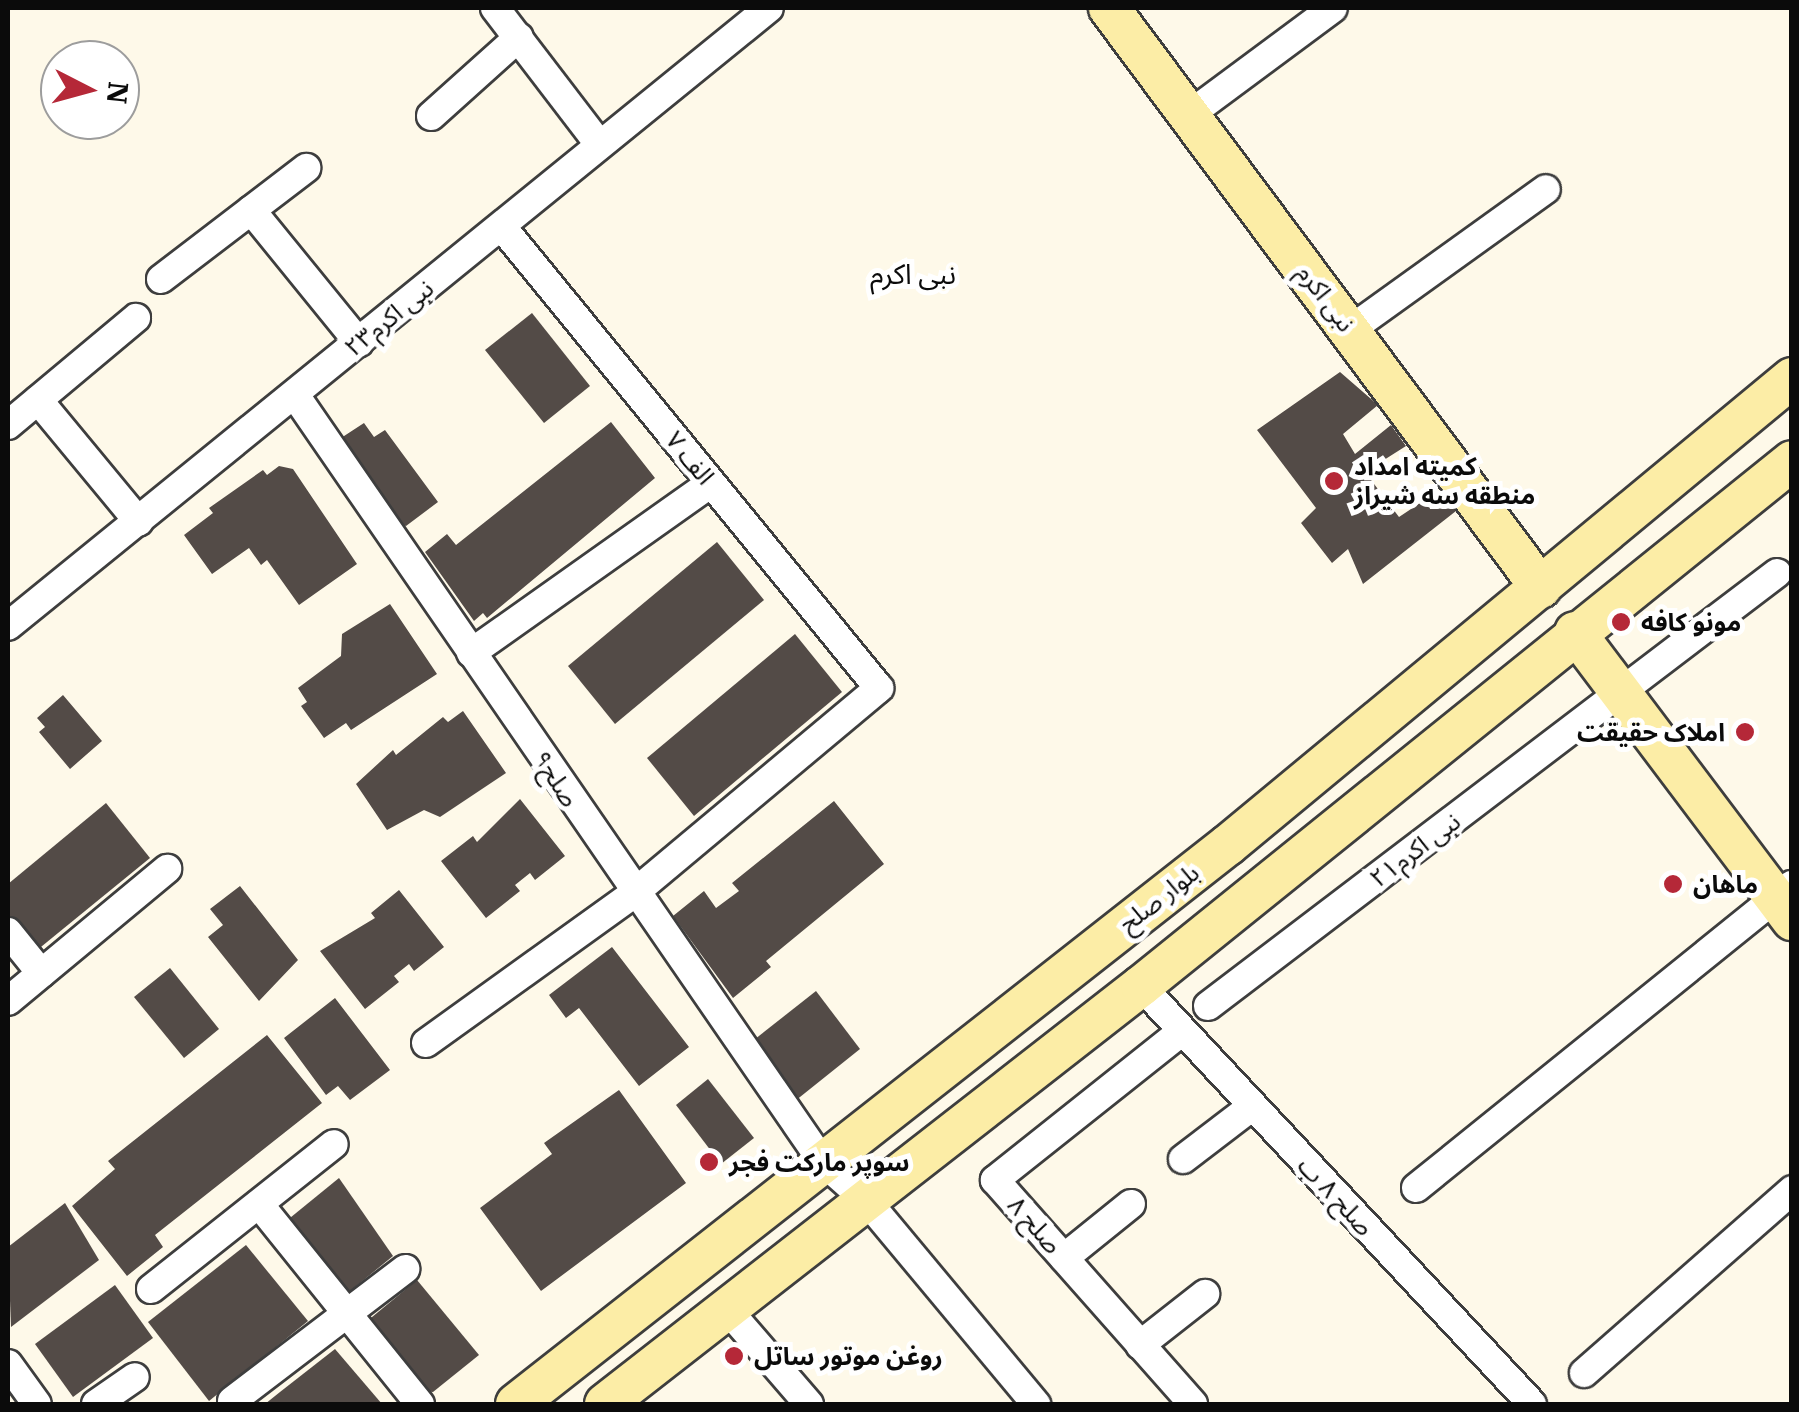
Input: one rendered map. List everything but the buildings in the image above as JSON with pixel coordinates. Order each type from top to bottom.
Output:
[{"type":"main road","name":"نبی اکرم","points":[[1124,13],[1189,115],[1542,588]]},
{"type":"main road","name":"بلوار صلح","points":[[516,1404],[1228,845],[1792,378]]},
{"type":"main road","points":[[605,1404],[1141,986],[1575,632],[1792,461]]},
{"type":"main road","points":[[1575,632],[1786,901]]},
{"type":"street","points":[[495,8],[599,144]]},
{"type":"street","name":"نبی اکرم۲۳","points":[[8,626],[769,8]]},
{"type":"street","points":[[1189,115],[1333,8]]},
{"type":"street","points":[[431,116],[519,38]]},
{"type":"street","points":[[161,278],[306,168]]},
{"type":"street","points":[[1350,330],[1546,188]]},
{"type":"street","points":[[251,210],[359,343]]},
{"type":"street","name":"۷ الف","points":[[502,228],[878,688],[633,894]]},
{"type":"street","points":[[8,425],[136,318]]},
{"type":"street","name":"صلح۹","points":[[295,395],[633,894],[822,1160],[866,1200],[1036,1404]]},
{"type":"street","points":[[38,400],[139,522]]},
{"type":"street","points":[[472,653],[711,483]]},
{"type":"street","name":"نبی اکرم۲۱","points":[[1208,1006],[1776,574]]},
{"type":"street","points":[[8,1002],[167,869]]},
{"type":"street","points":[[426,1044],[633,894]]},
{"type":"street","points":[[1416,1188],[1786,901]]},
{"type":"street","points":[[8,932],[41,974]]},
{"type":"street","name":"صلح ۸ ب","points":[[1141,986],[1532,1404]]},
{"type":"street","name":"۸ صلح","points":[[1180,1032],[995,1180],[1193,1404]]},
{"type":"street","points":[[1184,1158],[1251,1106]]},
{"type":"street","points":[[151,1289],[334,1144]]},
{"type":"street","points":[[1584,1373],[1792,1190]]},
{"type":"street","points":[[259,1204],[420,1404]]},
{"type":"street","points":[[1064,1258],[1131,1204]]},
{"type":"street","points":[[232,1401],[404,1269]]},
{"type":"street","points":[[1140,1345],[1204,1294]]},
{"type":"street","points":[[726,1308],[809,1404]]},
{"type":"street","points":[[8,1364],[38,1404]]},
{"type":"street","points":[[96,1404],[135,1376]]},
{"type":"place","name":"کمیته امداد منطقه سه شیراز","points":[[1334,481]]},
{"type":"place","name":"مونو کافه","points":[[1621,622]]},
{"type":"place","name":"املاک حقیقت","points":[[1745,732]]},
{"type":"place","name":"ماهان","points":[[1673,884]]},
{"type":"place","name":"سوپر مارکت فجر","points":[[709,1162]]},
{"type":"place","name":"روغن موتور ساتل","points":[[734,1356]]},
{"type":"district","name":"نبی اکرم","points":[[913,274]]}]
